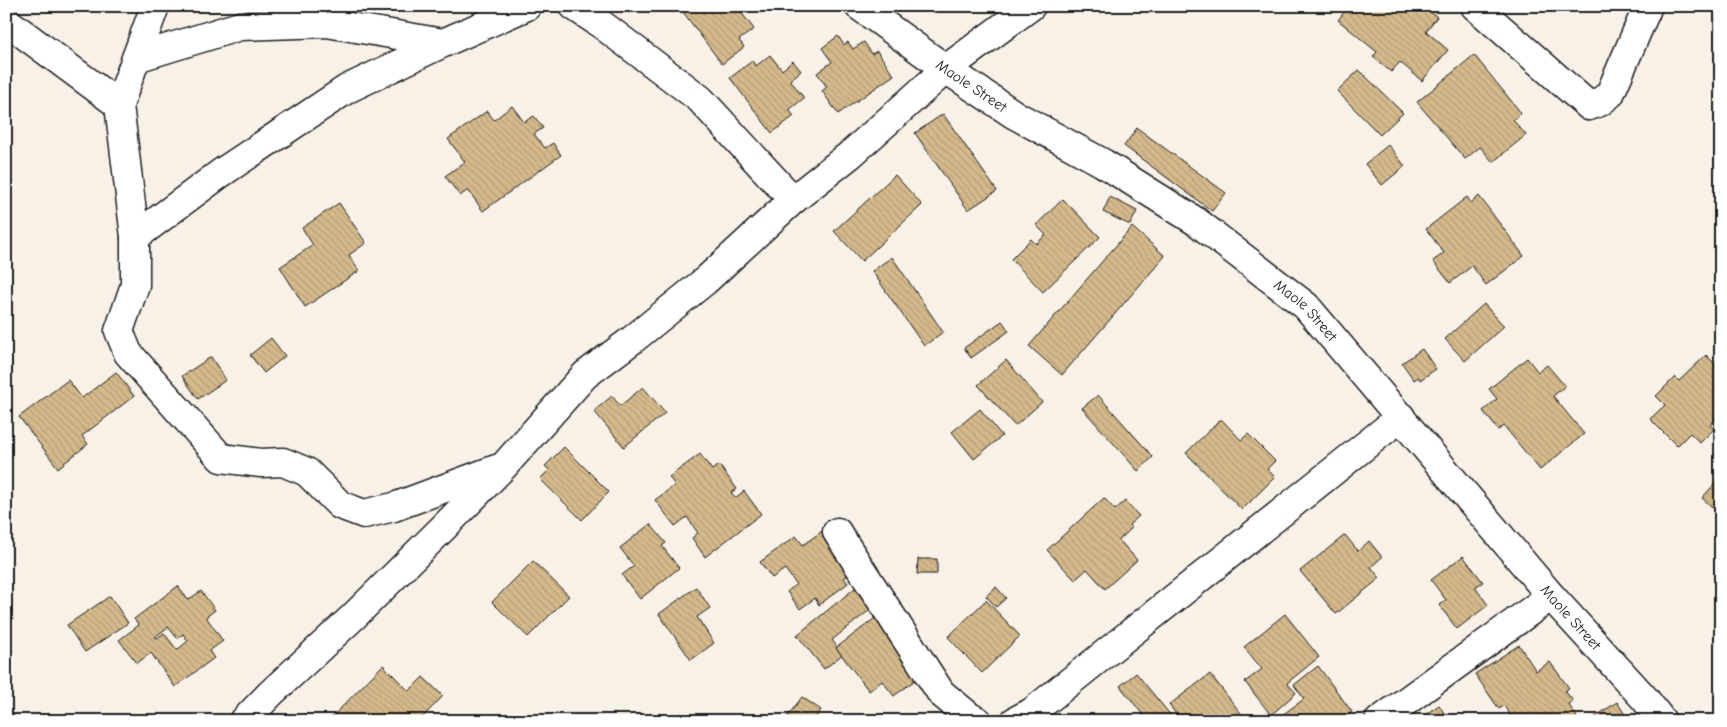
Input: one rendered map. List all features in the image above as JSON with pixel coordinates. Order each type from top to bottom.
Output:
[{"type":"street","points":[[155,6],[118,104],[135,238],[135,285],[119,330],[128,353],[221,458],[261,463],[284,462],[307,472],[340,505],[364,514],[394,507],[503,467]]},
{"type":"street","points":[[135,238],[220,173],[347,89],[443,43],[527,6]]},
{"type":"street","points":[[574,6],[700,98],[793,200]]},
{"type":"street","name":"Maole Street","points":[[859,6],[946,69],[1015,115],[1103,163],[1197,222],[1306,306],[1401,416],[1551,596],[1645,699],[1662,721]]},
{"type":"street","points":[[244,721],[270,694],[353,617],[503,467],[584,376],[705,281],[793,200],[851,154],[946,69],[1032,6]]},
{"type":"street","points":[[1475,6],[1589,106],[1600,102],[1610,94],[1648,6]]},
{"type":"street","points":[[6,21],[118,104]]},
{"type":"street","points":[[136,58],[240,26],[327,23],[443,43]]},
{"type":"street","points":[[1015,721],[1032,712],[1401,416]]},
{"type":"street","points":[[837,532],[940,693],[970,717],[978,721]]},
{"type":"street","points":[[1379,721],[1551,596]]},
{"type":"building","points":[[683,6],[747,6],[740,11],[754,29],[739,40],[744,47],[722,64],[680,8]]},
{"type":"building","points":[[1349,6],[1424,6],[1437,17],[1426,31],[1448,50],[1422,81],[1400,62],[1391,72],[1373,57],[1377,52],[1338,20]]},
{"type":"building","points":[[838,36],[844,45],[848,42],[853,49],[864,42],[872,54],[877,51],[894,75],[838,114],[822,91],[827,87],[817,73],[832,62],[822,48]]},
{"type":"building","points":[[770,55],[782,70],[793,61],[801,71],[790,80],[804,98],[789,110],[794,116],[772,133],[730,78],[752,61],[756,66]]},
{"type":"building","points":[[1474,55],[1521,113],[1513,120],[1526,135],[1493,162],[1480,147],[1465,159],[1417,102]]},
{"type":"building","points":[[1359,70],[1403,113],[1380,135],[1337,91]]},
{"type":"building","points":[[512,106],[524,122],[534,116],[543,128],[534,134],[545,148],[553,143],[561,155],[483,211],[468,190],[460,196],[445,176],[465,162],[448,139],[487,111],[494,120]]},
{"type":"building","points":[[943,114],[997,191],[968,210],[915,133]]},
{"type":"building","points":[[1137,128],[1226,193],[1212,211],[1124,146]]},
{"type":"building","points":[[1388,145],[1405,166],[1382,185],[1365,164]]},
{"type":"building","points":[[895,175],[922,205],[862,261],[834,231]]},
{"type":"building","points":[[1479,196],[1524,256],[1486,285],[1472,266],[1450,283],[1433,261],[1444,253],[1426,229],[1467,197],[1471,203]]},
{"type":"building","points":[[1110,197],[1137,211],[1130,225],[1103,212]]},
{"type":"building","points":[[1063,199],[1100,237],[1043,292],[1011,259],[1031,239],[1036,244],[1046,235],[1036,225]]},
{"type":"building","points":[[339,203],[366,243],[349,255],[359,271],[305,307],[280,267],[313,245],[302,228]]},
{"type":"building","points":[[1132,227],[1165,256],[1062,375],[1029,346]]},
{"type":"building","points":[[892,257],[943,332],[924,346],[872,271]]},
{"type":"building","points":[[1484,304],[1504,326],[1465,361],[1445,339]]},
{"type":"building","points":[[1002,321],[1009,331],[971,358],[964,348]]},
{"type":"building","points":[[271,338],[285,356],[264,373],[250,355]]},
{"type":"building","points":[[1422,349],[1436,369],[1420,380],[1418,377],[1414,380],[1402,363]]},
{"type":"building","points":[[1706,355],[1721,370],[1721,406],[1717,410],[1721,414],[1710,425],[1714,429],[1700,443],[1690,433],[1677,446],[1650,419],[1665,405],[1656,396],[1675,377],[1679,381]]},
{"type":"building","points":[[211,357],[226,380],[198,399],[182,376]]},
{"type":"building","points":[[1527,358],[1538,372],[1547,365],[1565,386],[1553,396],[1584,434],[1540,470],[1504,426],[1498,430],[1483,411],[1497,399],[1489,389]]},
{"type":"building","points":[[1006,360],[1042,402],[1015,426],[978,385]]},
{"type":"building","points":[[116,372],[134,396],[82,436],[88,444],[58,468],[19,417],[68,380],[82,398]]},
{"type":"building","points":[[643,387],[665,413],[624,447],[594,411],[612,396],[620,406]]},
{"type":"building","points":[[1098,395],[1153,457],[1138,471],[1082,408]]},
{"type":"building","points":[[980,409],[1002,436],[974,459],[952,432]]},
{"type":"building","points":[[1221,419],[1241,440],[1248,434],[1275,461],[1267,469],[1275,477],[1242,510],[1186,453]]},
{"type":"building","points":[[564,447],[609,492],[582,520],[540,479],[549,470],[545,466]]},
{"type":"building","points":[[700,454],[712,470],[719,465],[737,489],[731,493],[735,498],[744,491],[761,514],[705,557],[692,538],[698,533],[687,517],[675,526],[655,500],[675,485],[669,477]]},
{"type":"building","points":[[1721,477],[1721,515],[1702,498]]},
{"type":"building","points":[[1104,498],[1115,510],[1125,501],[1139,516],[1129,525],[1132,528],[1119,540],[1137,560],[1105,589],[1087,569],[1075,580],[1047,550]]},
{"type":"building","points":[[650,524],[666,543],[662,546],[679,568],[640,599],[622,575],[634,566],[620,548]]},
{"type":"building","points":[[825,529],[856,569],[844,578],[848,583],[819,605],[815,598],[800,609],[787,592],[796,584],[785,569],[772,578],[760,562],[796,536],[803,545]]},
{"type":"building","points":[[1345,535],[1358,551],[1369,541],[1382,557],[1371,567],[1380,578],[1336,614],[1300,571]]},
{"type":"building","points":[[1463,556],[1483,582],[1475,587],[1488,605],[1457,629],[1439,605],[1446,600],[1431,580]]},
{"type":"building","points":[[918,559],[937,559],[937,574],[917,574]]},
{"type":"building","points":[[533,561],[569,596],[528,637],[492,602]]},
{"type":"building","points":[[860,584],[876,605],[832,640],[843,654],[824,669],[797,635]]},
{"type":"building","points":[[178,586],[188,600],[201,591],[215,610],[206,617],[223,641],[209,651],[214,658],[175,687],[151,653],[137,663],[119,640],[139,625],[134,619]],"holes":[[[168,627],[177,638],[183,634],[188,641],[177,650],[164,633],[157,638],[155,637]]]},
{"type":"building","points":[[696,587],[710,608],[697,617],[714,643],[691,660],[659,614]]},
{"type":"building","points":[[996,587],[1006,598],[996,607],[986,596]]},
{"type":"building","points":[[110,596],[128,623],[85,652],[67,625]]},
{"type":"building","points":[[986,600],[1020,636],[982,673],[948,637]]},
{"type":"building","points":[[883,612],[919,677],[894,696],[882,681],[869,691],[836,648]]},
{"type":"building","points":[[1285,614],[1319,657],[1287,683],[1296,693],[1271,715],[1245,682],[1262,669],[1244,647]]},
{"type":"building","points":[[1519,645],[1536,671],[1550,662],[1569,688],[1565,691],[1573,701],[1568,704],[1577,717],[1572,721],[1514,721],[1504,706],[1499,709],[1475,674]]},
{"type":"building","points":[[383,665],[409,691],[423,677],[443,696],[419,721],[328,721]]},
{"type":"building","points":[[1318,666],[1352,712],[1340,721],[1274,721],[1304,699],[1294,685]]},
{"type":"building","points":[[1136,673],[1172,717],[1168,721],[1148,721],[1120,686]]},
{"type":"building","points":[[1210,674],[1247,721],[1177,721],[1180,719],[1169,705]]},
{"type":"building","points":[[802,697],[821,710],[813,721],[784,721]]},
{"type":"building","points":[[1617,702],[1629,721],[1589,721]]},
{"type":"building","points":[[1439,705],[1449,721],[1416,721]]}]
